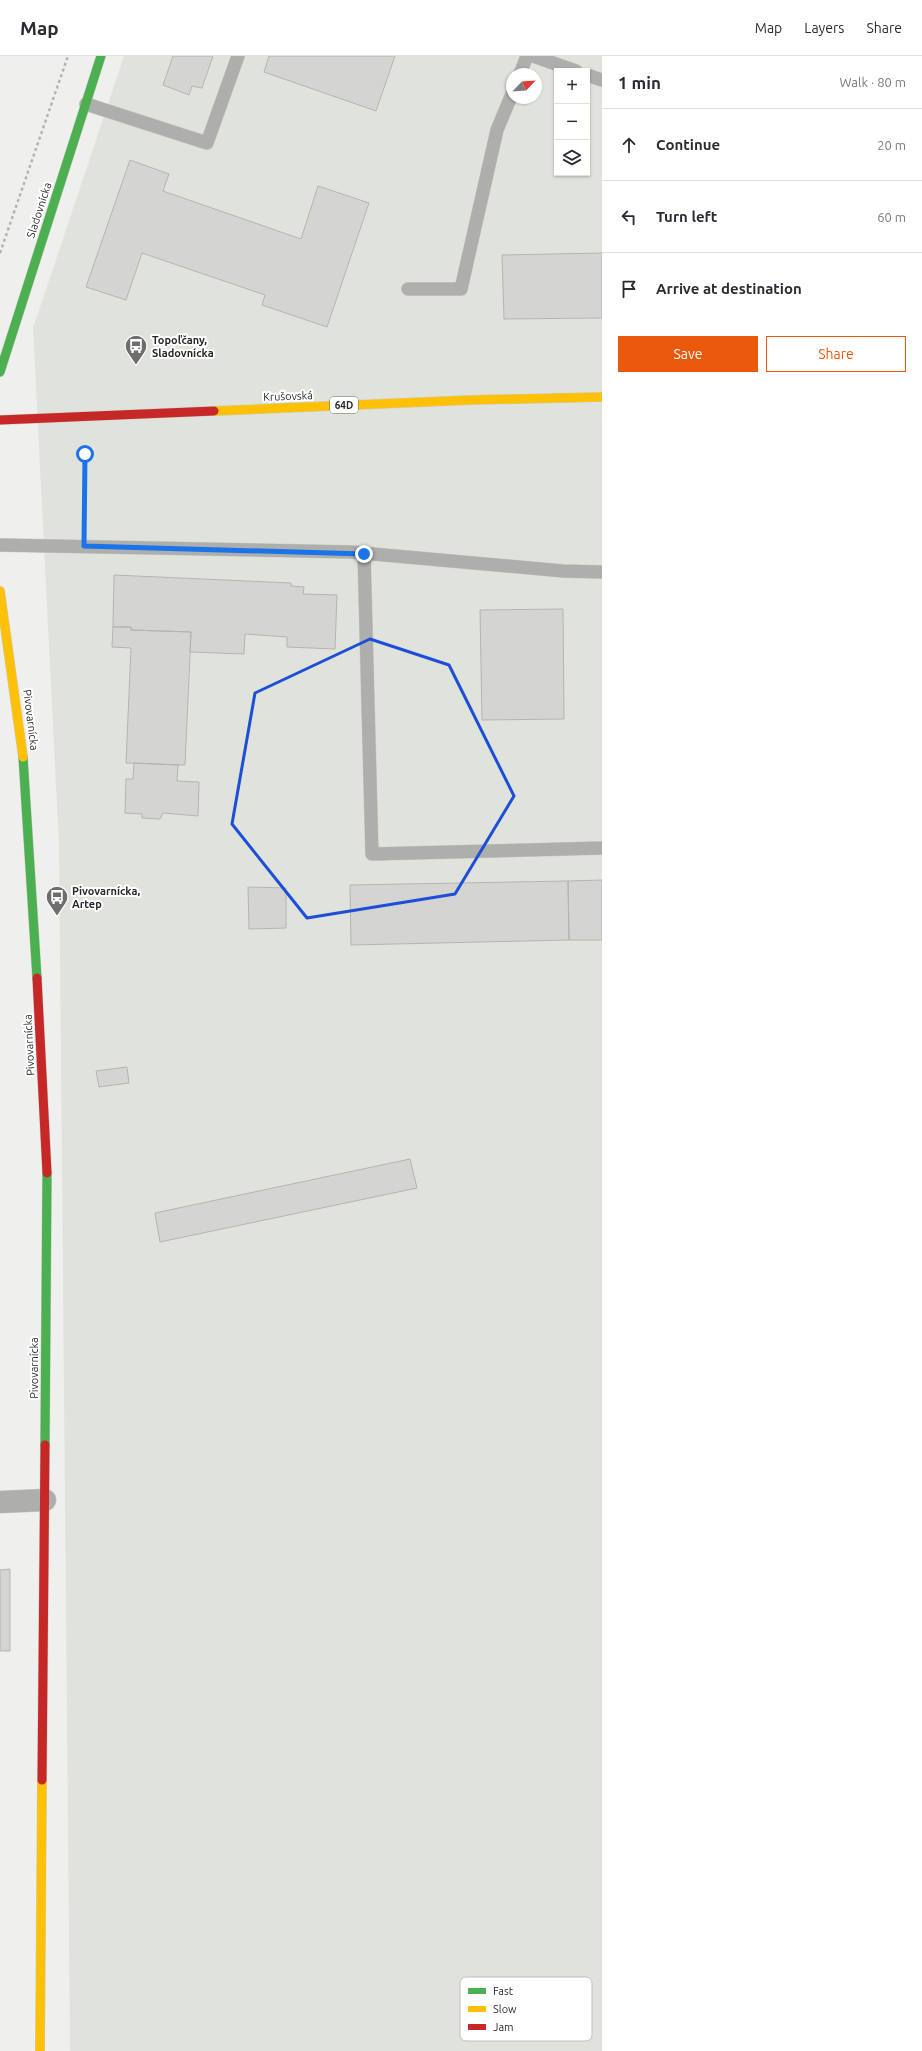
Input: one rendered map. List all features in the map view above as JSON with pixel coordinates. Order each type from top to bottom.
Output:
[{"type":"street","name":"Sladovnícka","points":[[0,372],[101,56]]},
{"type":"street","name":"Krušovská","points":[[0,420],[471,400],[602,397]]},
{"type":"street","name":"Pivovarnícka","points":[[0,591],[25,772],[47,1154],[40,2051]]},
{"type":"street","points":[[0,1502],[45,1500]]},
{"type":"lane","points":[[86,104],[207,143],[238,56]]},
{"type":"lane","points":[[522,68],[527,56]]},
{"type":"lane","points":[[532,56],[567,68]]},
{"type":"lane","points":[[590,76],[602,80]]},
{"type":"lane","points":[[408,289],[461,289],[497,130],[508,104]]},
{"type":"lane","points":[[0,545],[364,554],[563,571],[602,572]]},
{"type":"lane","points":[[364,554],[372,854],[602,848]]},
{"type":"path","points":[[0,253],[68,56]]},
{"type":"path","points":[[84,546],[85,454]]},
{"type":"highlighted area","points":[[370,639],[449,665],[514,796],[455,894],[307,918],[232,824],[255,693]]},
{"type":"shaded area","points":[[124,56],[602,56],[602,2051],[70,2051],[59,846],[33,328]]},
{"type":"building","points":[[173,56],[213,56],[202,88],[192,86],[189,95],[163,85]]},
{"type":"building","points":[[269,56],[395,56],[376,111],[264,72]]},
{"type":"building","points":[[130,160],[169,174],[163,191],[301,239],[318,186],[369,203],[327,327],[262,305],[265,295],[142,253],[126,300],[86,287]]},
{"type":"building","points":[[602,253],[602,318],[504,319],[502,255]]},
{"type":"building","points":[[114,575],[291,583],[291,586],[304,587],[303,594],[337,595],[335,649],[287,647],[287,637],[245,634],[244,654],[190,652],[191,632],[131,630],[131,627],[113,627]]},
{"type":"building","points":[[563,609],[564,719],[482,720],[480,610]]},
{"type":"building","points":[[113,627],[131,627],[131,630],[191,632],[185,765],[126,763],[131,648],[112,647]]},
{"type":"building","points":[[134,763],[178,765],[177,781],[199,782],[198,816],[163,813],[160,819],[142,818],[142,814],[125,813],[126,779],[133,779]]},
{"type":"building","points":[[602,880],[602,940],[569,940],[568,881]]},
{"type":"building","points":[[568,881],[569,940],[351,945],[350,885]]},
{"type":"building","points":[[248,887],[286,888],[286,928],[249,929]]},
{"type":"building","points":[[127,1067],[129,1083],[99,1087],[96,1071]]},
{"type":"building","points":[[410,1159],[417,1188],[160,1242],[155,1213]]},
{"type":"building","points":[[10,1569],[10,1651],[0,1651],[0,1570]]},
{"type":"traffic: fast","points":[[0,372],[101,56]]},
{"type":"traffic: fast","points":[[23,757],[37,978]]},
{"type":"traffic: fast","points":[[45,1445],[47,1173]]},
{"type":"traffic: slow","points":[[214,411],[471,400],[602,397]]},
{"type":"traffic: slow","points":[[0,591],[23,757]]},
{"type":"traffic: slow","points":[[40,2051],[42,1780]]},
{"type":"traffic: jam","points":[[0,420],[214,411]]},
{"type":"traffic: jam","points":[[37,978],[47,1173]]},
{"type":"traffic: jam","points":[[42,1780],[45,1445]]},
{"type":"place","name":"Topoľčany, Sladovnícka","points":[[136,366]]},
{"type":"place","name":"Pivovarnícka, Artep","points":[[57,916]]},
{"type":"route","points":[[85,454],[84,546],[351,552],[364,554]]}]
